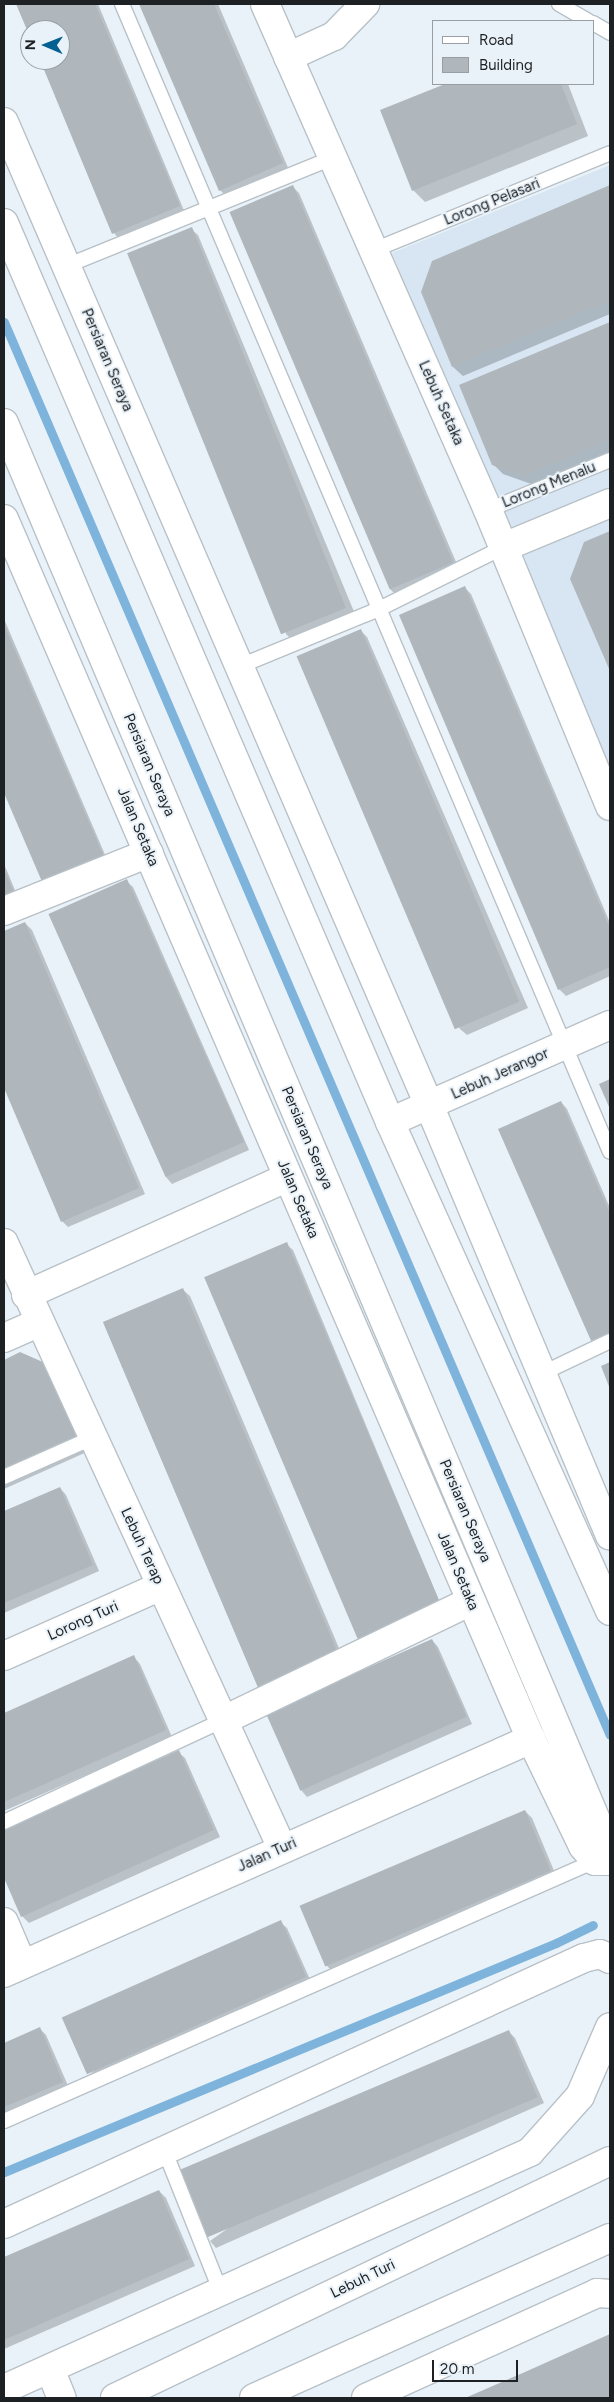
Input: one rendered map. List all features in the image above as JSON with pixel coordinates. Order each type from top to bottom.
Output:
[{"type":"street","name":"Lebuh Setaka","points":[[265,4],[488,510],[610,806]]},
{"type":"street","points":[[288,57],[334,36],[365,4]]},
{"type":"street","name":"Persiaran Seraya","points":[[4,122],[429,1105],[610,1535]]},
{"type":"street","points":[[4,223],[390,1122],[610,1611]]},
{"type":"street","name":"Persiaran Seraya","points":[[4,423],[605,1858]]},
{"type":"street","points":[[504,548],[610,503]]},
{"type":"street","name":"Jalan Setaka","points":[[4,519],[531,1740],[583,1846],[605,1858]]},
{"type":"street","points":[[4,911],[149,852]]},
{"type":"street","name":"Lebuh Jerangor","points":[[390,1122],[610,1025]]},
{"type":"street","points":[[26,1295],[288,1177]]},
{"type":"street","name":"Lebuh Terap","points":[[4,1243],[38,1323],[282,1848]]},
{"type":"street","points":[[4,1338],[38,1323]]},
{"type":"street","name":"Lorong Turi","points":[[4,1656],[161,1586]]},
{"type":"street","points":[[224,1720],[471,1601]]},
{"type":"street","name":"Jalan Turi","points":[[13,1968],[531,1740]]},
{"type":"street","points":[[4,1922],[13,1968]]},
{"type":"street","points":[[4,2224],[584,1958],[600,1954],[610,1959]]},
{"type":"street","points":[[4,2389],[530,2152],[580,2096],[610,2027]]},
{"type":"street","name":"Lebuh Turi","points":[[115,2398],[610,2161]]},
{"type":"street","points":[[254,2398],[610,2238]]},
{"type":"street","points":[[366,2398],[597,2293],[610,2294]]},
{"type":"street","points":[[50,2369],[62,2398]]},
{"type":"lane","points":[[122,4],[211,207],[563,1046],[610,1152]]},
{"type":"lane","points":[[559,4],[587,20]]},
{"type":"lane","points":[[594,24],[610,33]]},
{"type":"lane","name":"Lorong Pelasari","points":[[374,250],[610,153]]},
{"type":"lane","points":[[66,266],[332,158]]},
{"type":"lane","name":"Lorong Menalu","points":[[488,510],[610,460]]},
{"type":"lane","points":[[240,666],[379,609],[504,548]]},
{"type":"lane","points":[[543,1373],[610,1341]]},
{"type":"lane","points":[[4,1478],[92,1438]]},
{"type":"lane","points":[[4,1822],[224,1720]]},
{"type":"lane","points":[[4,2121],[605,1858]]},
{"type":"lane","points":[[164,2149],[221,2292]]},
{"type":"shaded area","points":[[610,165],[610,782],[392,253]]},
{"type":"building","points":[[16,4],[95,4],[180,206],[112,234],[44,70],[70,70],[70,20],[23,20]]},
{"type":"building","points":[[139,4],[214,4],[283,163],[219,191]]},
{"type":"building","points":[[442,85],[561,85],[577,124],[412,191],[380,110]]},
{"type":"building","points":[[293,185],[453,562],[390,589],[229,212]]},
{"type":"building","points":[[610,185],[610,301],[452,367],[421,292],[432,261]]},
{"type":"building","points":[[192,227],[346,608],[281,634],[127,253]]},
{"type":"building","points":[[610,322],[610,440],[523,476],[492,465],[459,385]]},
{"type":"building","points":[[610,531],[610,671],[570,579],[584,542]]},
{"type":"building","points":[[465,586],[610,929],[610,967],[558,990],[399,615]]},
{"type":"building","points":[[4,625],[104,857],[43,884],[4,793]]},
{"type":"building","points":[[361,629],[519,1002],[455,1029],[297,656]]},
{"type":"building","points":[[4,869],[15,895],[4,900]]},
{"type":"building","points":[[127,879],[244,1142],[166,1177],[48,914]]},
{"type":"building","points":[[25,922],[139,1188],[61,1222],[4,1088],[4,931]]},
{"type":"building","points":[[610,1079],[610,1109],[599,1084]]},
{"type":"building","points":[[561,1101],[610,1214],[610,1335],[592,1343],[498,1129]]},
{"type":"building","points":[[287,1242],[442,1607],[359,1642],[204,1277]]},
{"type":"building","points":[[183,1288],[338,1653],[258,1687],[103,1322]]},
{"type":"building","points":[[20,1352],[45,1363],[80,1441],[4,1475],[4,1360]]},
{"type":"building","points":[[610,1362],[610,1389],[601,1366]]},
{"type":"building","points":[[60,1487],[93,1565],[4,1603],[4,1511]]},
{"type":"building","points":[[432,1639],[467,1717],[300,1791],[266,1713]]},
{"type":"building","points":[[134,1655],[166,1730],[4,1802],[4,1713]]},
{"type":"building","points":[[179,1750],[214,1830],[21,1917],[4,1878],[4,1829]]},
{"type":"building","points":[[525,1810],[551,1871],[325,1966],[299,1906]]},
{"type":"building","points":[[281,1920],[306,1977],[87,2074],[62,2018]]},
{"type":"building","points":[[40,2027],[63,2082],[4,2107],[4,2043]]},
{"type":"building","points":[[509,2030],[538,2097],[206,2238],[178,2171]]},
{"type":"building","points":[[159,2190],[189,2259],[4,2340],[4,2257]]},
{"type":"building","points":[[610,2334],[610,2398],[465,2398],[525,2372]]},
{"type":"waterway","points":[[4,322],[610,1735]]},
{"type":"waterway","points":[[4,2172],[556,1943],[593,1925]]}]
